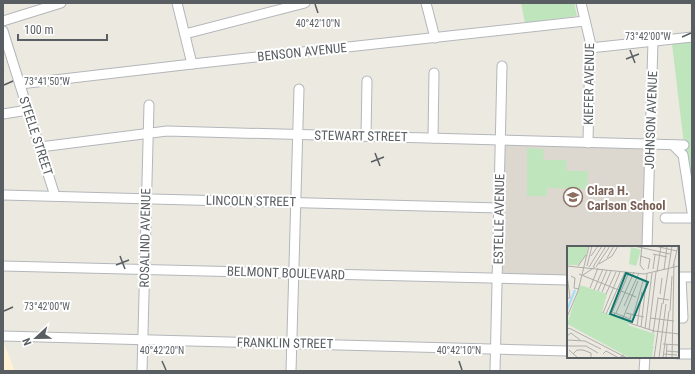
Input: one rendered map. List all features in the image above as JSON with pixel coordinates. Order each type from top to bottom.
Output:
[{"type":"street","points":[[3,21],[61,3]]},
{"type":"street","points":[[177,3],[192,64]]},
{"type":"street","points":[[184,34],[305,3]]},
{"type":"street","points":[[426,3],[435,38]]},
{"type":"street","name":"KIEFER AVENUE","points":[[581,3],[590,41],[588,143]]},
{"type":"street","name":"BENSON AVENUE","points":[[20,84],[585,21]]},
{"type":"street","name":"STEELE STREET","points":[[3,31],[55,196]]},
{"type":"street","points":[[590,48],[692,37]]},
{"type":"street","name":"JOHNSON AVENUE","points":[[647,246],[653,41]]},
{"type":"street","name":"ESTELLE AVENUE","points":[[495,371],[502,66]]},
{"type":"street","points":[[433,138],[434,73]]},
{"type":"street","points":[[366,136],[367,81]]},
{"type":"street","points":[[291,371],[298,89]]},
{"type":"street","name":"ROSALIND AVENUE","points":[[142,371],[149,105]]},
{"type":"street","points":[[3,114],[28,110]]},
{"type":"street","name":"STEWART STREET","points":[[40,147],[167,131],[684,145]]},
{"type":"street","points":[[673,144],[683,155],[692,212]]},
{"type":"street","name":"LINCOLN STREET","points":[[3,195],[499,208]]},
{"type":"street","points":[[665,218],[692,218]]},
{"type":"street","name":"BELMONT BOULEVARD","points":[[3,266],[567,280]]},
{"type":"street","points":[[679,318],[682,318],[681,277],[692,277]]},
{"type":"street","name":"FRANKLIN STREET","points":[[3,336],[567,351]]},
{"type":"street","points":[[679,354],[692,354]]},
{"type":"street","points":[[644,371],[645,358]]},
{"type":"shaded area","name":"Clara H. Carlson School","points":[[503,143],[647,148],[644,246],[567,246],[567,277],[499,276]]},
{"type":"shaded area","points":[[3,341],[15,371],[3,371]]},
{"type":"green space","points":[[521,3],[574,3],[577,16],[525,23]]},
{"type":"green space","points":[[692,42],[692,199],[672,44]]},
{"type":"green space","points":[[527,148],[543,149],[544,160],[566,160],[567,171],[588,171],[587,189],[547,188],[547,196],[527,196]]},
{"type":"place","name":"Clara H. Carlson School","points":[[573,197]]}]
